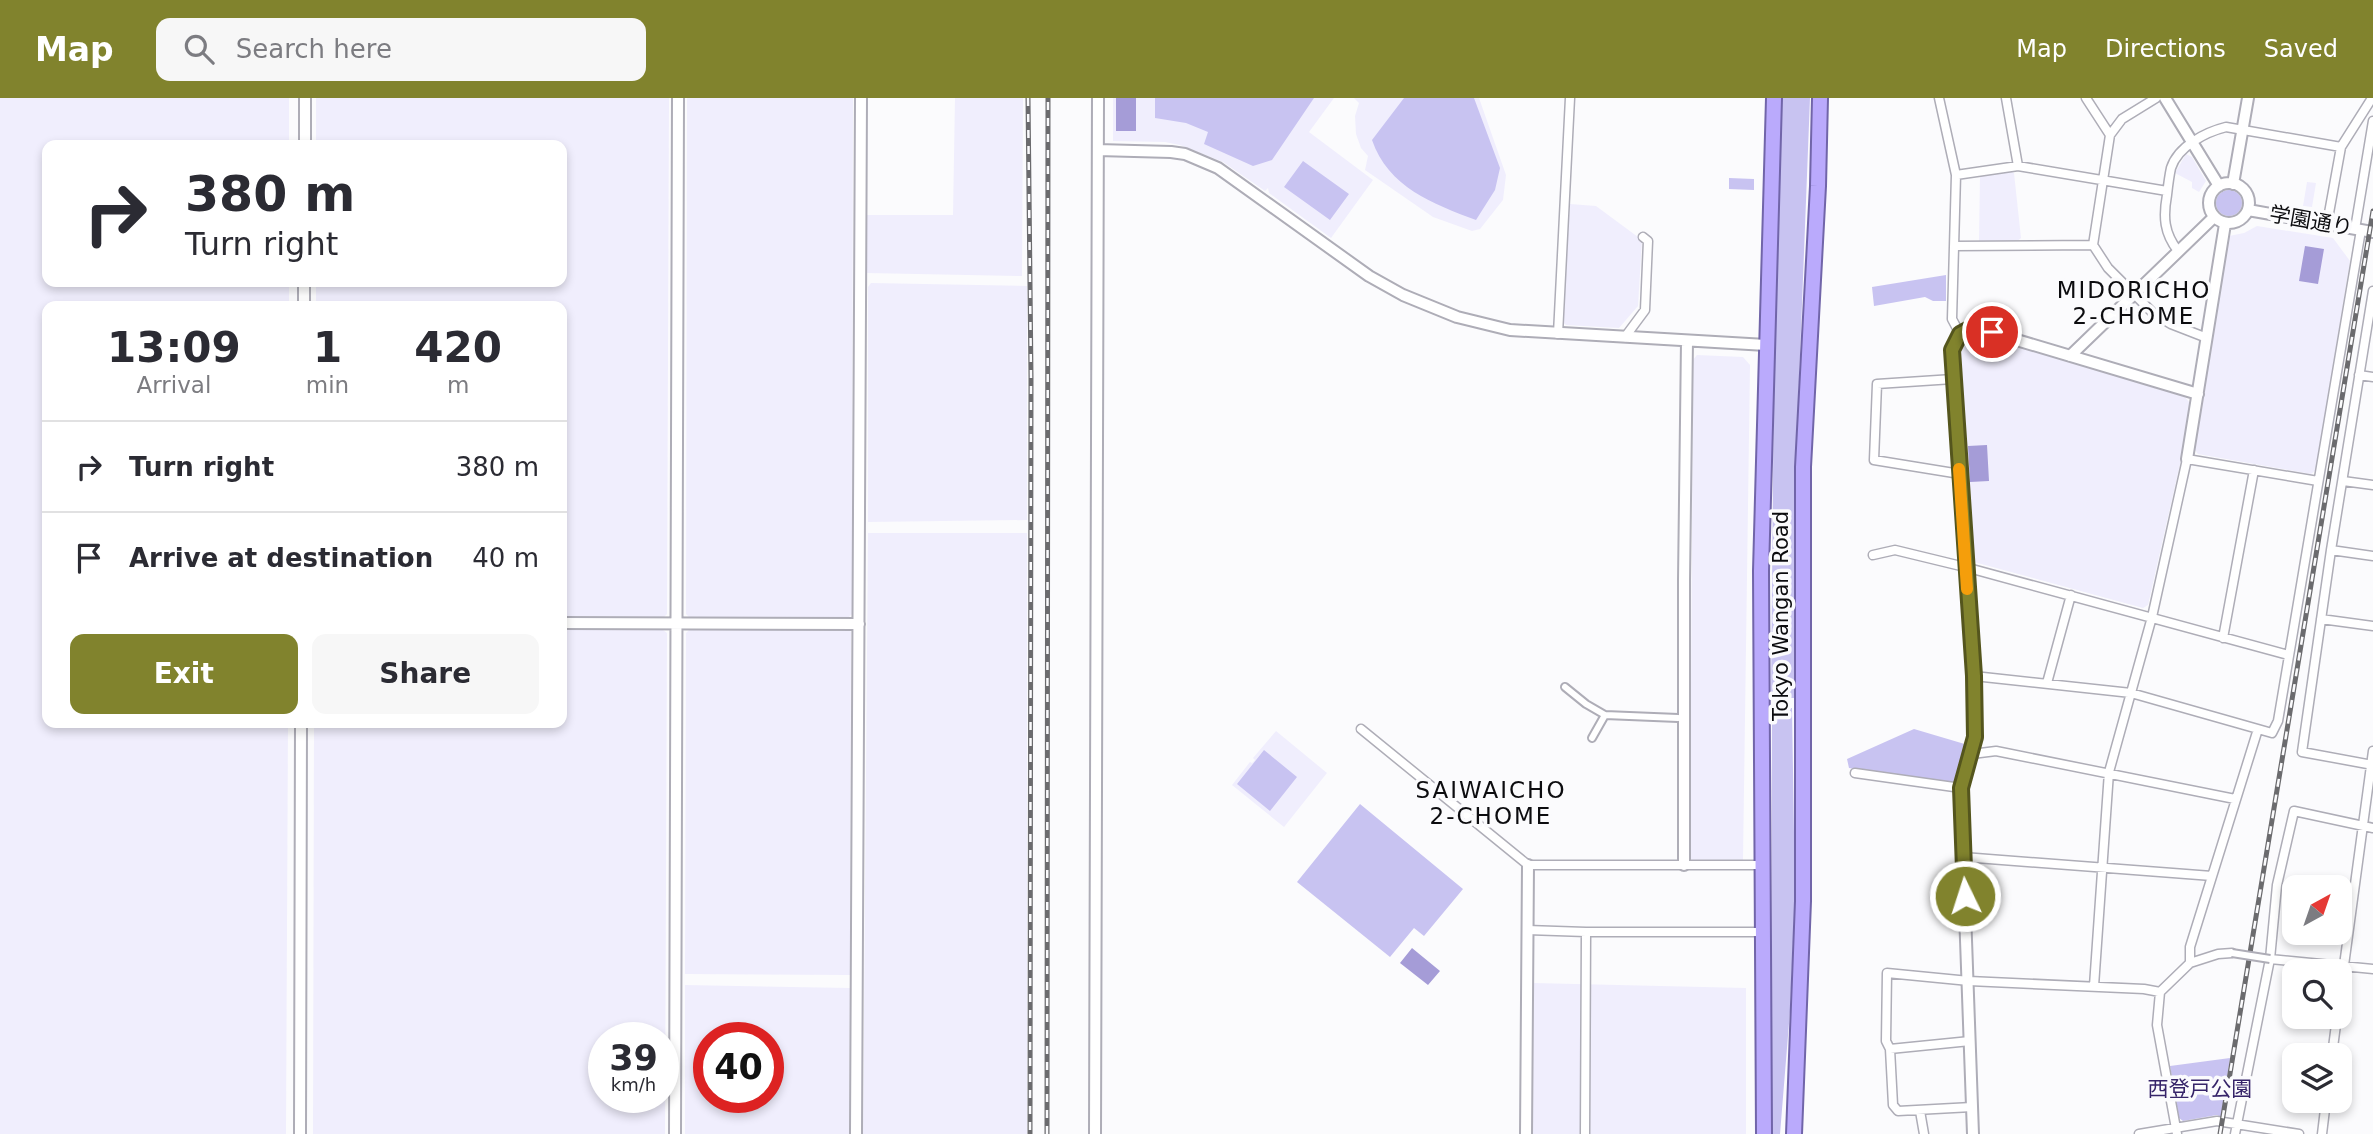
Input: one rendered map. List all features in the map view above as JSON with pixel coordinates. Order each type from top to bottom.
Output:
[{"type":"highway","name":"Tokyo Wangan Road","points":[[1764,1134],[1761,623],[1774,98]]},
{"type":"highway","name":"Tokyo Wangan Road","points":[[1794,1134],[1803,901],[1803,467],[1820,98]]},
{"type":"highway","points":[[1785,1134],[1794,1101]]},
{"type":"street","points":[[305,98],[305,140]]},
{"type":"street","points":[[675,1134],[678,98]]},
{"type":"street","points":[[856,1134],[861,98]]},
{"type":"street","points":[[1094,1134],[1098,98]]},
{"type":"street","points":[[1558,334],[1570,98]]},
{"type":"street","points":[[1938,98],[1956,175],[1952,319],[1960,334]]},
{"type":"street","points":[[2006,98],[2018,166]]},
{"type":"street","points":[[2086,98],[2110,135]]},
{"type":"street","points":[[2156,98],[2122,119],[2110,135],[2093,245],[2108,268],[2154,314],[2207,338]]},
{"type":"street","points":[[2165,98],[2219,186]]},
{"type":"street","points":[[2233,184],[2248,98]]},
{"type":"street","points":[[2327,224],[2341,147],[2372,98]]},
{"type":"street","points":[[1974,676],[2131,693],[2272,733],[2277,722],[2318,481],[2373,121]]},
{"type":"street","points":[[2178,251],[2164,223],[2167,191],[2172,167],[2181,153],[2193,143],[2226,127],[2341,147]]},
{"type":"street","points":[[1098,150],[1171,152],[1198,159],[1232,176],[1343,258],[1403,295],[1452,316],[1510,330],[1766,345]]},
{"type":"street","points":[[1956,175],[2018,166],[2167,191]]},
{"type":"street","points":[[2233,184],[2244,190],[2249,203],[2248,210],[2241,219],[2225,224],[2214,217],[2209,200],[2219,186],[2233,184]]},
{"type":"street","name":"学園通り","points":[[2248,210],[2373,232]]},
{"type":"street","points":[[2070,356],[2214,217]]},
{"type":"street","points":[[2094,986],[2109,772],[2152,617],[2187,459],[2225,224]]},
{"type":"street","points":[[1625,337],[1645,310],[1648,241],[1643,237]]},
{"type":"street","points":[[1954,246],[2093,245]]},
{"type":"street","points":[[2372,765],[2302,752],[2373,291]]},
{"type":"street","points":[[1973,1134],[1961,788],[1975,737],[1974,676],[1952,350],[1960,334],[1973,327],[2198,394]]},
{"type":"street","points":[[1684,865],[1687,341]]},
{"type":"street","points":[[2359,374],[2373,377]]},
{"type":"street","points":[[1953,379],[1877,384],[1874,460],[1960,474]]},
{"type":"street","points":[[2187,459],[2318,481]]},
{"type":"street","points":[[2223,638],[2254,470]]},
{"type":"street","points":[[2343,481],[2373,485]]},
{"type":"street","points":[[1874,555],[1895,550],[2288,655]]},
{"type":"street","points":[[2331,550],[2373,556]]},
{"type":"street","points":[[2047,683],[2071,595]]},
{"type":"street","points":[[2321,619],[2373,626]]},
{"type":"street","points":[[567,623],[859,624]]},
{"type":"street","points":[[1565,687],[1605,715],[1678,719]]},
{"type":"street","points":[[1591,738],[1605,715]]},
{"type":"street","points":[[300,1134],[301,728]]},
{"type":"street","points":[[1361,729],[1528,865],[1763,865]]},
{"type":"street","points":[[2190,963],[2190,947],[2258,729]]},
{"type":"street","points":[[1972,754],[1996,751],[2235,799]]},
{"type":"street","points":[[2344,959],[2373,751]]},
{"type":"street","points":[[1855,773],[1961,788]]},
{"type":"street","points":[[2236,1129],[2270,959],[2277,885],[2294,811],[2373,828]]},
{"type":"street","points":[[1963,857],[2212,876]]},
{"type":"street","points":[[1527,1134],[1528,865]]},
{"type":"street","points":[[1527,930],[1762,932]]},
{"type":"street","points":[[1585,1134],[1586,932]]},
{"type":"street","points":[[2176,1131],[2157,1025],[2160,992],[2190,963],[2218,954],[2232,953],[2282,960]]},
{"type":"street","points":[[2352,967],[2373,969]]},
{"type":"street","points":[[1972,1107],[1898,1111],[1893,1105],[1890,1049],[1886,1041],[1887,974],[2160,992]]},
{"type":"street","points":[[1890,1049],[1970,1041]]},
{"type":"street","points":[[1920,1111],[1924,1134]]},
{"type":"street","points":[[2322,1134],[2325,1113]]},
{"type":"street","points":[[2139,1134],[2176,1131],[2217,1121],[2236,1129],[2299,1134]]},
{"type":"shaded area","points":[[0,98],[289,98],[289,140],[42,140],[42,287],[289,287],[289,301],[42,301],[42,728],[288,728],[286,1134],[0,1134]]},
{"type":"shaded area","points":[[316,98],[669,98],[667,614],[664,617],[567,616],[567,301],[316,301],[316,287],[567,287],[567,140],[316,140]]},
{"type":"shaded area","points":[[687,98],[853,98],[852,614],[849,617],[689,617],[686,614]]},
{"type":"shaded area","points":[[955,98],[1023,98],[1022,276],[866,273],[866,215],[953,215]]},
{"type":"shaded area","points":[[1113,98],[1334,98],[1309,132],[1373,180],[1331,238],[1269,193],[1268,188],[1265,191],[1223,162],[1165,142],[1113,141]]},
{"type":"shaded area","points":[[1116,98],[1136,98],[1136,131],[1116,131]]},
{"type":"shaded area","points":[[1354,98],[1479,98],[1506,175],[1503,200],[1480,229],[1472,231],[1433,217],[1365,170],[1368,156],[1361,148],[1356,134],[1355,116],[1359,103]]},
{"type":"shaded area","points":[[2186,154],[2192,157],[2206,181],[2199,192],[2192,188],[2192,182],[2175,173]]},
{"type":"shaded area","points":[[2011,171],[2014,173],[2021,238],[2016,242],[1979,242],[1980,176]]},
{"type":"shaded area","points":[[2307,182],[2316,183],[2312,207],[2303,206]]},
{"type":"shaded area","points":[[1570,204],[1596,206],[1642,240],[1638,306],[1619,328],[1566,325],[1562,322]]},
{"type":"shaded area","points":[[2257,226],[2333,238],[2350,261],[2316,470],[2311,474],[2198,454],[2195,450],[2229,236],[2244,233]]},
{"type":"shaded area","points":[[2305,246],[2324,249],[2318,284],[2299,281]]},
{"type":"shaded area","points":[[871,283],[1027,286],[1027,520],[868,522],[868,287]]},
{"type":"shaded area","points":[[1981,335],[2185,397],[2190,403],[2183,451],[2148,605],[2143,608],[1974,562],[1970,558],[1958,352],[1964,342]]},
{"type":"shaded area","points":[[1697,355],[1743,357],[1750,365],[1743,860],[1690,859],[1693,360]]},
{"type":"shaded area","points":[[1987,445],[1989,481],[1970,482],[1968,446]]},
{"type":"shaded area","points":[[868,533],[1027,533],[1027,1134],[863,1134]]},
{"type":"shaded area","points":[[567,630],[663,630],[667,633],[665,1022],[588,1022],[588,1113],[665,1113],[665,1134],[313,1134],[314,728],[567,728]]},
{"type":"shaded area","points":[[689,630],[851,632],[850,975],[685,974],[686,633]]},
{"type":"shaded area","points":[[1276,731],[1327,773],[1284,827],[1232,785]]},
{"type":"shaded area","points":[[1412,948],[1440,971],[1428,985],[1400,963]]},
{"type":"shaded area","points":[[1533,983],[1746,988],[1746,1134],[1532,1134]]},
{"type":"shaded area","points":[[685,985],[850,988],[849,1134],[685,1134]]},
{"type":"green space","points":[[1155,98],[1314,98],[1272,160],[1253,166],[1204,144],[1208,132],[1186,123],[1155,118]]},
{"type":"green space","points":[[1404,98],[1474,98],[1500,168],[1495,190],[1476,220],[1414,192],[1389,170],[1379,156],[1372,140]]},
{"type":"green space","points":[[1782,98],[1810,98],[1794,510],[1794,698],[1771,698],[1774,364]]},
{"type":"green space","points":[[1303,161],[1349,194],[1330,220],[1284,187]]},
{"type":"green space","points":[[1729,178],[1754,179],[1754,190],[1729,189]]},
{"type":"green space","points":[[2229,190],[2238,194],[2242,203],[2238,212],[2229,216],[2220,212],[2216,203],[2220,194]]},
{"type":"green space","points":[[1946,275],[1946,301],[1933,301],[1925,297],[1874,306],[1872,287]]},
{"type":"green space","points":[[1772,708],[1792,708],[1795,895],[1790,1011],[1780,1134],[1771,1134]]},
{"type":"green space","points":[[1914,729],[1968,745],[1955,784],[1849,768],[1847,759]]},
{"type":"green space","points":[[1264,750],[1297,777],[1270,811],[1237,784]]},
{"type":"green space","points":[[1360,804],[1463,889],[1424,936],[1414,928],[1390,957],[1297,882]]},
{"type":"green space","name":"西登戸公園","points":[[2230,1058],[2221,1117],[2217,1115],[2183,1121],[2179,1118],[2170,1066]]},
{"type":"railway","points":[[1028,98],[1031,377],[1030,1134]]},
{"type":"railway","points":[[1047,1134],[1048,98]]},
{"type":"railway","points":[[2220,1134],[2373,211]]},
{"type":"slow traffic","points":[[1959,469],[1967,589]]},
{"type":"district","name":"MIDORICHO 2-CHOME","points":[[2134,303]]},
{"type":"district","name":"SAIWAICHO 2-CHOME","points":[[1491,803]]},
{"type":"route","points":[[1965,896],[1961,788],[1975,737],[1974,676],[1952,350],[1955,341],[1965,330],[1973,327],[1992,332]]}]
